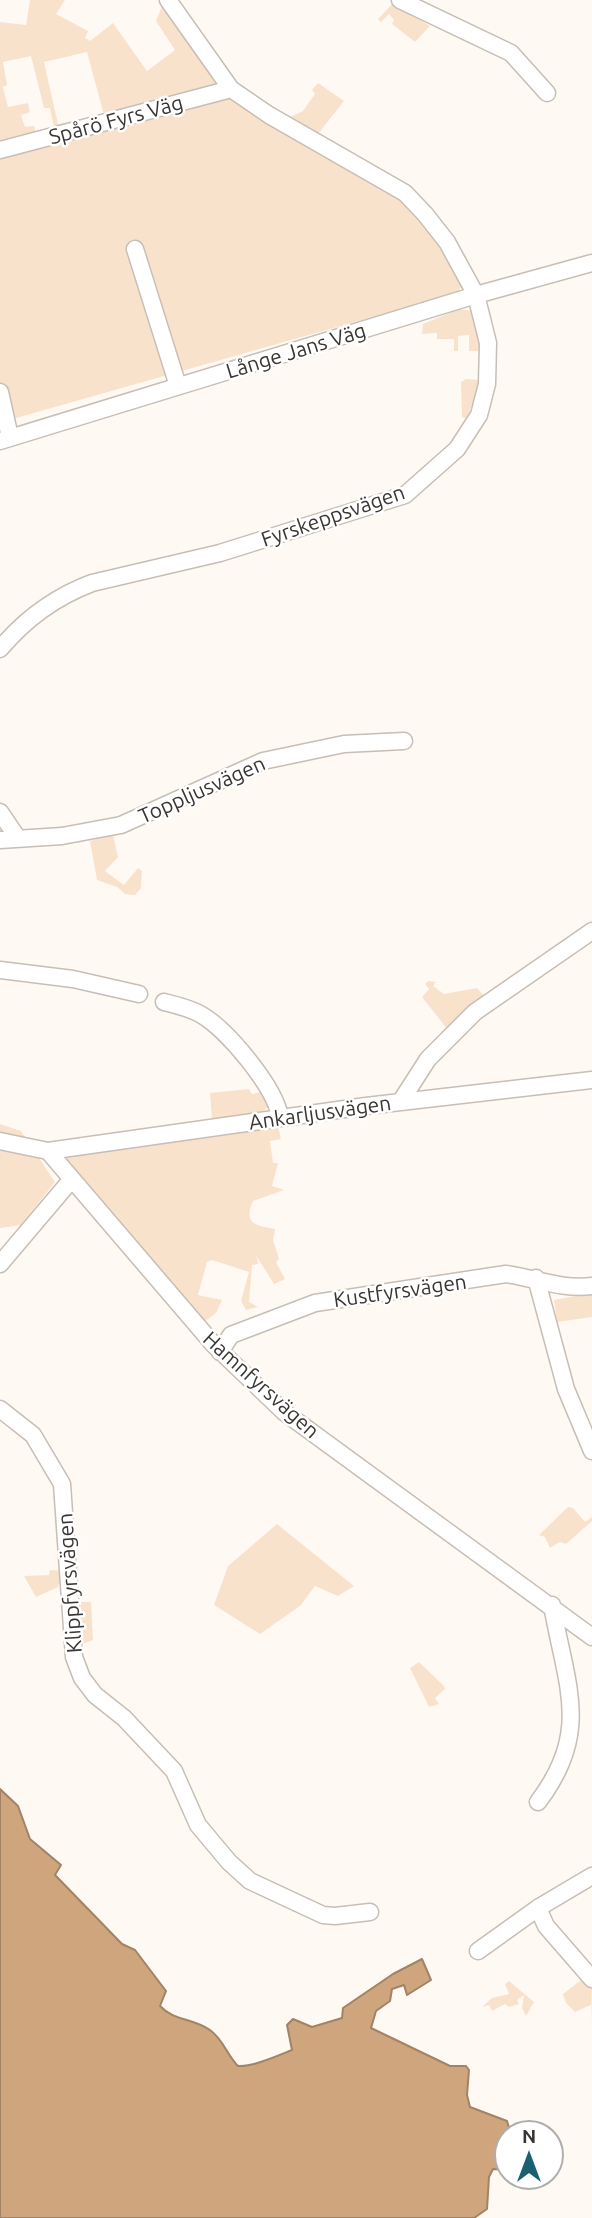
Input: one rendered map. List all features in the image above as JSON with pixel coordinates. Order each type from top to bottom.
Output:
[{"type":"street","name":"Fyrskeppsvägen","points":[[0,649],[41,609],[71,591],[285,534],[370,508],[413,489],[457,449],[483,403],[489,352],[476,295],[436,228],[405,193],[269,116],[231,89],[168,0]]},
{"type":"street","points":[[400,0],[511,52],[547,93]]},
{"type":"street","name":"Spårö Fyrs Väg","points":[[0,150],[231,89]]},
{"type":"street","points":[[135,249],[178,386]]},
{"type":"street","name":"Långe Jans Väg","points":[[5,439],[476,295],[592,263]]},
{"type":"street","points":[[0,392],[5,439]]},
{"type":"street","name":"Toppljusvägen","points":[[0,840],[62,836],[121,825],[242,769],[293,753],[344,744],[404,741]]},
{"type":"street","points":[[0,812],[17,837]]},
{"type":"street","points":[[401,1101],[428,1059],[475,1013],[511,985],[592,931]]},
{"type":"street","points":[[0,970],[73,979],[139,994]]},
{"type":"street","points":[[164,1002],[201,1015],[222,1030],[274,1097],[280,1117]]},
{"type":"street","name":"Ankarljusvägen","points":[[48,1151],[401,1101],[592,1080]]},
{"type":"street","points":[[0,1140],[48,1151]]},
{"type":"street","name":"Hamnfyrsvägen","points":[[48,1151],[220,1352],[310,1432],[552,1605],[592,1637]]},
{"type":"street","points":[[0,1264],[72,1180]]},
{"type":"street","name":"Kustfyrsvägen","points":[[220,1352],[231,1335],[315,1303],[506,1275],[536,1278],[553,1285],[592,1286]]},
{"type":"street","points":[[536,1278],[566,1389],[592,1451]]},
{"type":"street","name":"Klippfyrsvägen","points":[[0,1409],[33,1435],[62,1484],[74,1657],[89,1686],[174,1771],[202,1832],[250,1881],[323,1914],[335,1916],[370,1912]]},
{"type":"street","points":[[538,1802],[565,1761],[572,1729],[552,1605]]},
{"type":"street","points":[[478,1951],[538,1908],[592,1876]]},
{"type":"street","points":[[538,1908],[545,1926],[592,1979]]},
{"type":"shaded area","points":[[30,0],[65,0],[56,14],[88,31],[85,38],[90,41],[113,23],[147,71],[175,50],[156,21],[162,6],[177,23],[217,86],[105,119],[87,52],[44,62],[58,124],[81,119],[83,126],[55,133],[50,108],[44,108],[31,56],[3,62],[7,85],[3,87],[8,107],[28,103],[30,112],[21,115],[25,127],[34,126],[38,137],[3,145],[0,141],[0,22],[26,25]]},
{"type":"shaded area","points":[[392,4],[430,26],[415,42],[392,24],[394,20],[389,14],[381,22],[378,19]]},
{"type":"shaded area","points":[[318,83],[344,101],[318,134],[290,117],[303,111],[315,94],[312,90]]},
{"type":"shaded area","points":[[228,98],[371,178],[414,207],[464,283],[457,293],[9,420],[0,383],[0,156]]},
{"type":"shaded area","points":[[459,309],[474,311],[482,351],[469,351],[469,335],[458,336],[458,351],[454,351],[454,339],[437,339],[437,333],[422,334],[423,324]]},
{"type":"shaded area","points":[[466,379],[480,380],[467,419],[462,417],[461,382]]},
{"type":"shaded area","points":[[113,835],[118,857],[105,871],[124,885],[138,868],[142,871],[141,888],[135,895],[125,894],[117,887],[97,880],[90,841]]},
{"type":"shaded area","points":[[428,981],[436,982],[433,986],[444,994],[477,988],[486,998],[448,1030],[422,997],[429,989],[425,984]]},
{"type":"shaded area","points":[[249,1089],[252,1094],[265,1091],[269,1105],[264,1111],[251,1116],[212,1120],[210,1093]]},
{"type":"shaded area","points":[[0,1124],[21,1131],[55,1182],[21,1225],[0,1228]]},
{"type":"shaded area","points":[[278,1126],[281,1139],[270,1141],[273,1163],[278,1163],[272,1186],[284,1190],[253,1201],[250,1215],[254,1223],[275,1229],[273,1240],[279,1259],[276,1262],[285,1279],[274,1284],[257,1257],[258,1264],[252,1265],[249,1302],[258,1307],[246,1310],[241,1301],[249,1272],[212,1260],[207,1262],[198,1295],[222,1300],[216,1313],[203,1323],[66,1160],[69,1156]]},
{"type":"shaded area","points":[[592,1293],[592,1317],[557,1322],[554,1300]]},
{"type":"shaded area","points":[[568,1507],[573,1508],[585,1522],[592,1517],[592,1521],[566,1544],[560,1542],[550,1548],[545,1537],[539,1535]]},
{"type":"shaded area","points":[[277,1524],[354,1586],[338,1596],[315,1586],[300,1606],[260,1634],[214,1605],[228,1566]]},
{"type":"shaded area","points":[[50,1570],[63,1571],[58,1587],[36,1597],[24,1576],[49,1575]]},
{"type":"shaded area","points":[[81,1602],[91,1602],[93,1640],[80,1645],[77,1605],[81,1605]]},
{"type":"shaded area","points":[[419,1662],[444,1686],[445,1689],[435,1698],[439,1704],[429,1707],[410,1668]]},
{"type":"shaded area","points":[[0,1789],[18,1806],[30,1839],[61,1865],[55,1875],[122,1944],[135,1950],[166,1991],[160,2006],[171,2014],[210,2030],[238,2066],[257,2063],[292,2050],[287,2025],[293,2019],[312,2027],[342,2018],[343,2008],[393,1974],[422,1959],[431,1980],[407,1995],[404,1985],[392,1989],[390,2001],[376,2011],[371,2028],[450,2066],[466,2066],[469,2070],[467,2095],[470,2107],[504,2120],[494,2120],[494,2169],[489,2177],[487,2209],[474,2218],[0,2218]]},
{"type":"shaded area","points":[[585,1977],[592,1983],[591,2027],[591,2005],[575,2012],[566,2003],[563,1994]]},
{"type":"shaded area","points":[[509,1981],[534,2002],[526,2016],[522,2008],[524,1995],[517,2000],[519,2004],[509,2007],[505,2004],[492,2011],[489,2005],[482,2007],[492,1998],[509,1994],[505,1984]]}]
